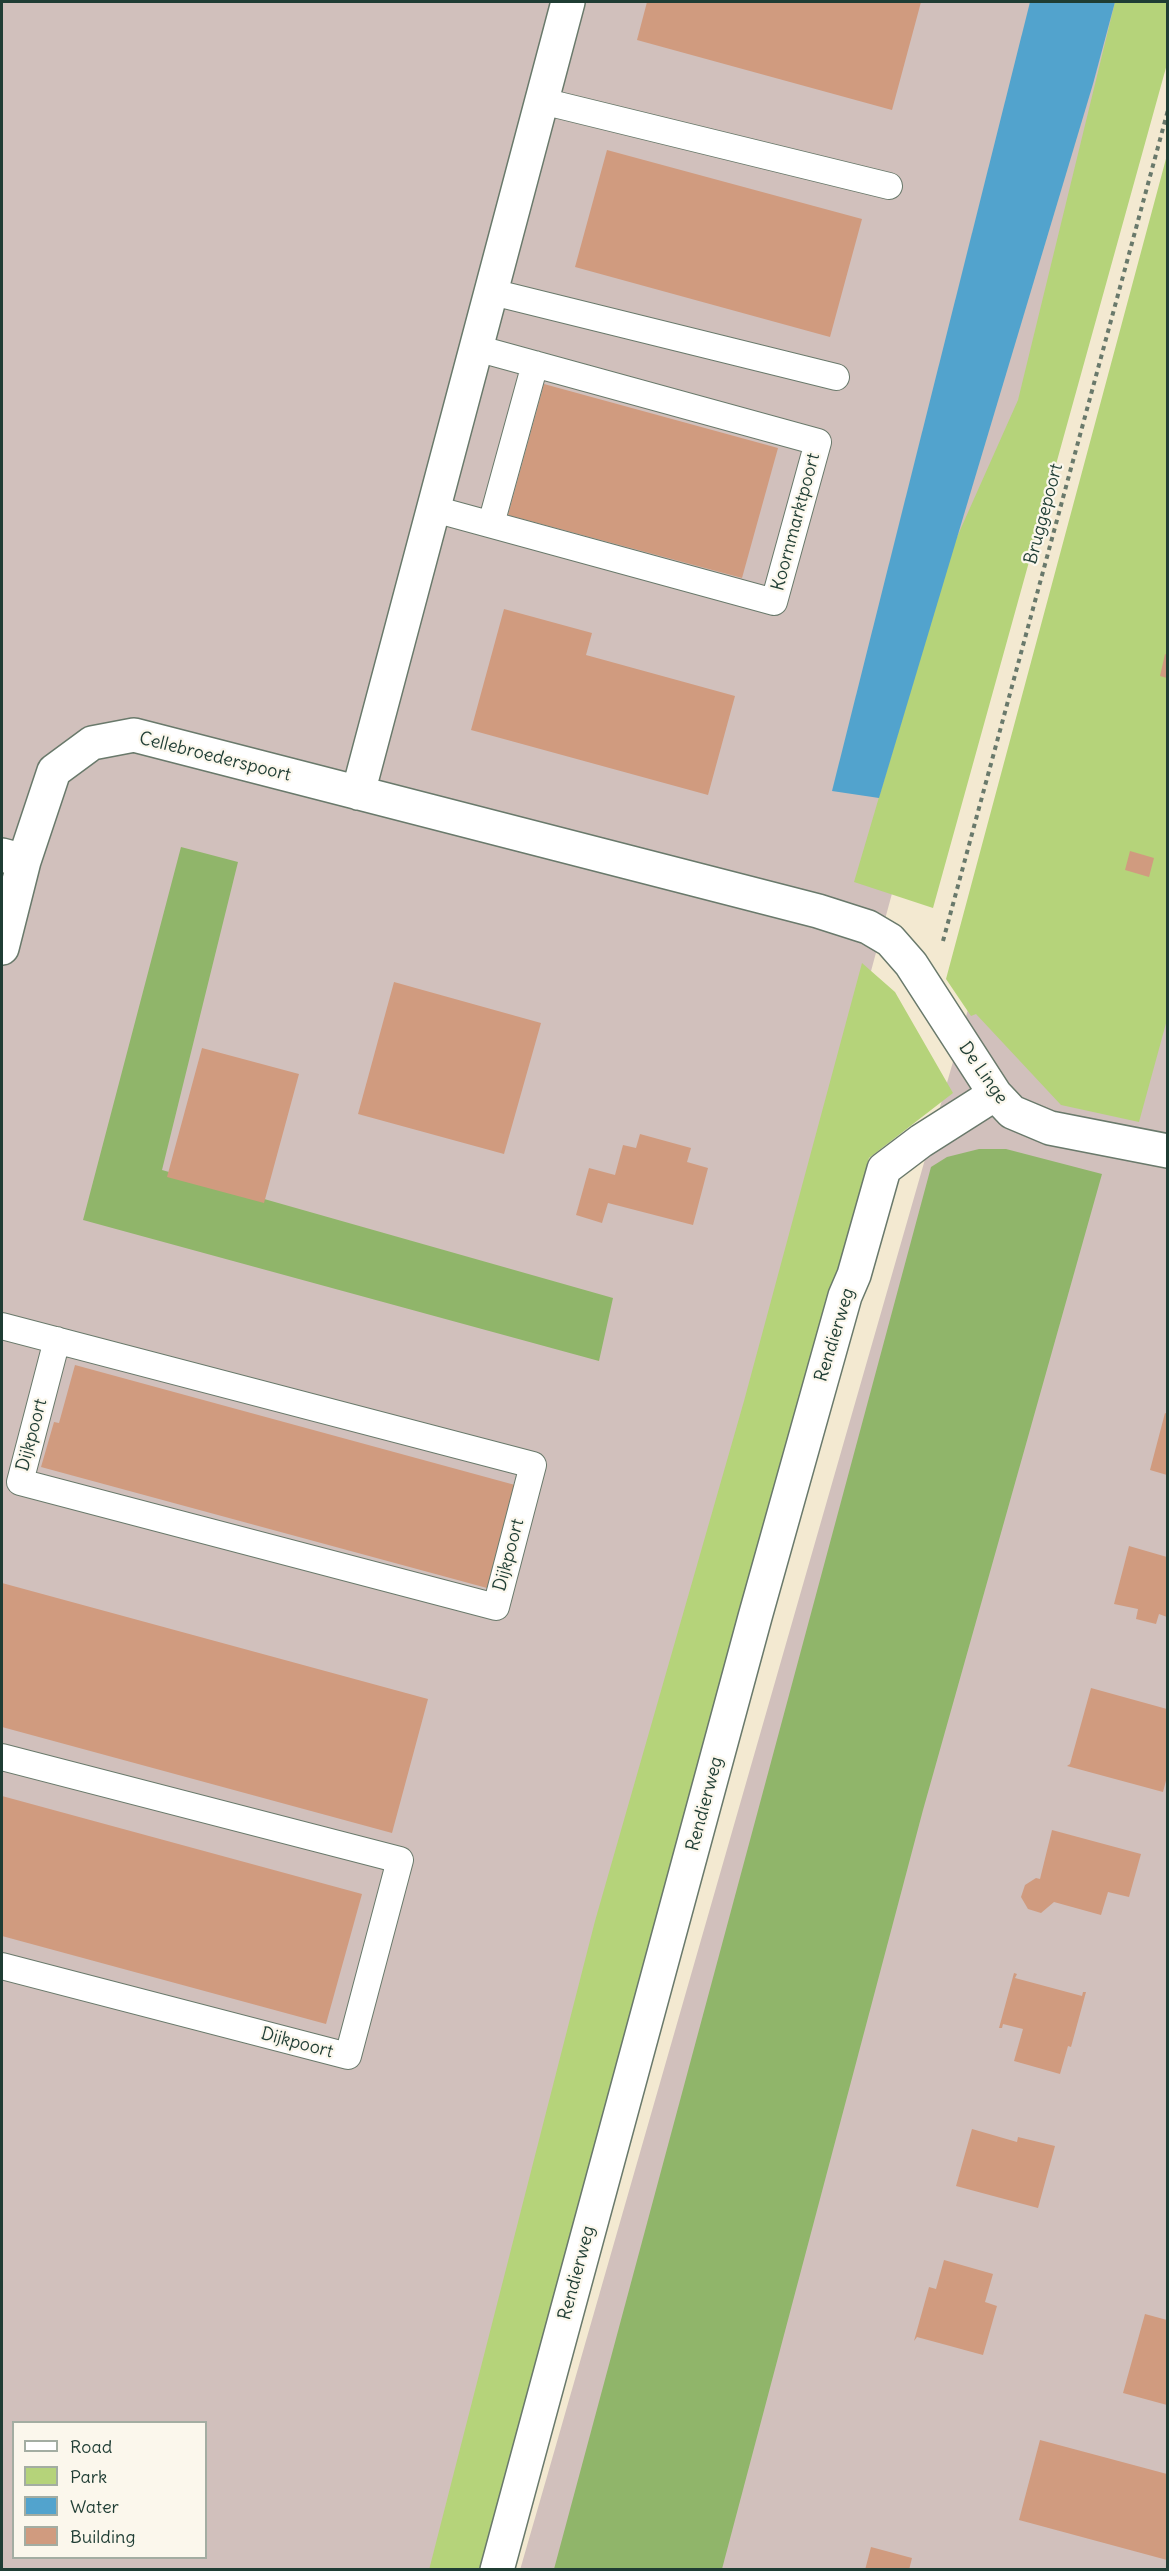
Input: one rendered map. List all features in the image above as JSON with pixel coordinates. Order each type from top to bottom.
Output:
[{"type":"street","points":[[358,793],[568,2]]},
{"type":"street","name":"Cellebroederspoort","points":[[13,858],[54,771],[92,743],[134,735],[806,908],[868,927],[900,950],[927,988]]},
{"type":"street","points":[[2,948],[13,858]]},
{"type":"street","name":"De Linge","points":[[927,988],[995,1094],[1012,1112],[1032,1122],[1167,1150]]},
{"type":"street","name":"Rendierweg","points":[[497,2570],[761,1594],[844,1296],[854,1275],[884,1169],[921,1141],[995,1094]]},
{"type":"lane","points":[[542,101],[889,186]]},
{"type":"lane","points":[[492,292],[836,376]]},
{"type":"lane","name":"Koornmarktpoort","points":[[434,509],[774,602],[809,477],[818,442],[476,348]]},
{"type":"lane","points":[[490,524],[535,364]]},
{"type":"lane","name":"Dijkpoort","points":[[2,1326],[57,1340],[533,1465],[496,1607],[20,1482],[57,1340]]},
{"type":"lane","name":"Dijkpoort","points":[[2,1757],[399,1860],[348,2056],[2,1966]]},
{"type":"path","name":"Bruggepoort","points":[[949,925],[1167,110]]},
{"type":"shaded area","points":[[2,2],[1133,2],[439,2569],[2,2570]]},
{"type":"shaded area","points":[[1167,316],[1167,2569],[520,2570],[546,2480]]},
{"type":"green space","points":[[1115,2],[1167,2],[1167,64],[933,908],[854,882],[953,546],[1018,400]]},
{"type":"green space","points":[[1167,155],[1168,1016],[1139,1122],[1061,1105],[976,1014],[971,1016],[946,979]]},
{"type":"green space","points":[[181,847],[238,862],[162,1170],[613,1298],[599,1361],[83,1220]]},
{"type":"green space","points":[[862,963],[895,992],[953,1093],[869,1158],[665,1897],[485,2569],[429,2570],[595,1921],[744,1401]]},
{"type":"green space","points":[[979,1149],[1006,1149],[1102,1174],[923,1810],[722,2569],[554,2569],[931,1167],[947,1157]]},
{"type":"water","points":[[1030,2],[1115,2],[1093,84],[879,798],[832,791]]},
{"type":"building","points":[[647,2],[921,2],[892,110],[637,40]]},
{"type":"building","points":[[607,150],[862,219],[830,337],[575,267]]},
{"type":"building","points":[[544,384],[778,448],[742,578],[508,515]]},
{"type":"building","points":[[504,609],[592,633],[586,655],[735,696],[708,795],[471,730]]},
{"type":"building","points":[[1165,654],[1167,655],[1167,678],[1160,676]]},
{"type":"building","points":[[1130,851],[1154,858],[1149,877],[1125,870]]},
{"type":"building","points":[[394,982],[541,1023],[504,1154],[358,1114]]},
{"type":"building","points":[[202,1048],[299,1074],[264,1203],[167,1177]]},
{"type":"building","points":[[640,1134],[691,1148],[687,1162],[708,1168],[693,1225],[608,1203],[602,1223],[576,1215],[589,1168],[615,1175],[623,1145],[636,1148]]},
{"type":"building","points":[[75,1365],[515,1485],[487,1588],[41,1467],[54,1422],[59,1423]]},
{"type":"building","points":[[1165,1413],[1167,1414],[1167,1475],[1150,1470]]},
{"type":"building","points":[[1129,1546],[1167,1557],[1167,1617],[1159,1614],[1156,1624],[1136,1619],[1138,1609],[1114,1604]]},
{"type":"building","points":[[2,1583],[428,1699],[392,1833],[2,1727]]},
{"type":"building","points":[[1091,1688],[1167,1709],[1167,1777],[1163,1792],[1067,1766],[1070,1764]]},
{"type":"building","points":[[2,1796],[362,1894],[326,2024],[2,1936]]},
{"type":"building","points":[[1052,1830],[1141,1854],[1129,1897],[1108,1892],[1101,1915],[1054,1902],[1041,1913],[1028,1909],[1021,1897],[1025,1885],[1036,1878],[1040,1879]]},
{"type":"building","points":[[1014,1973],[1017,1974],[1015,1978],[1082,1996],[1083,1992],[1086,1992],[1071,2047],[1068,2046],[1060,2074],[1014,2061],[1023,2029],[1003,2024],[1002,2028],[999,2028]]},
{"type":"building","points":[[972,2129],[1017,2142],[1018,2137],[1055,2146],[1038,2208],[956,2186]]},
{"type":"building","points":[[944,2260],[993,2274],[985,2302],[997,2306],[983,2355],[917,2337],[914,2341],[929,2287],[936,2289]]},
{"type":"building","points":[[1145,2314],[1167,2320],[1167,2405],[1123,2393]]},
{"type":"building","points":[[1040,2440],[1167,2474],[1167,2560],[1019,2520]]},
{"type":"building","points":[[871,2547],[912,2558],[909,2570],[865,2570]]}]
